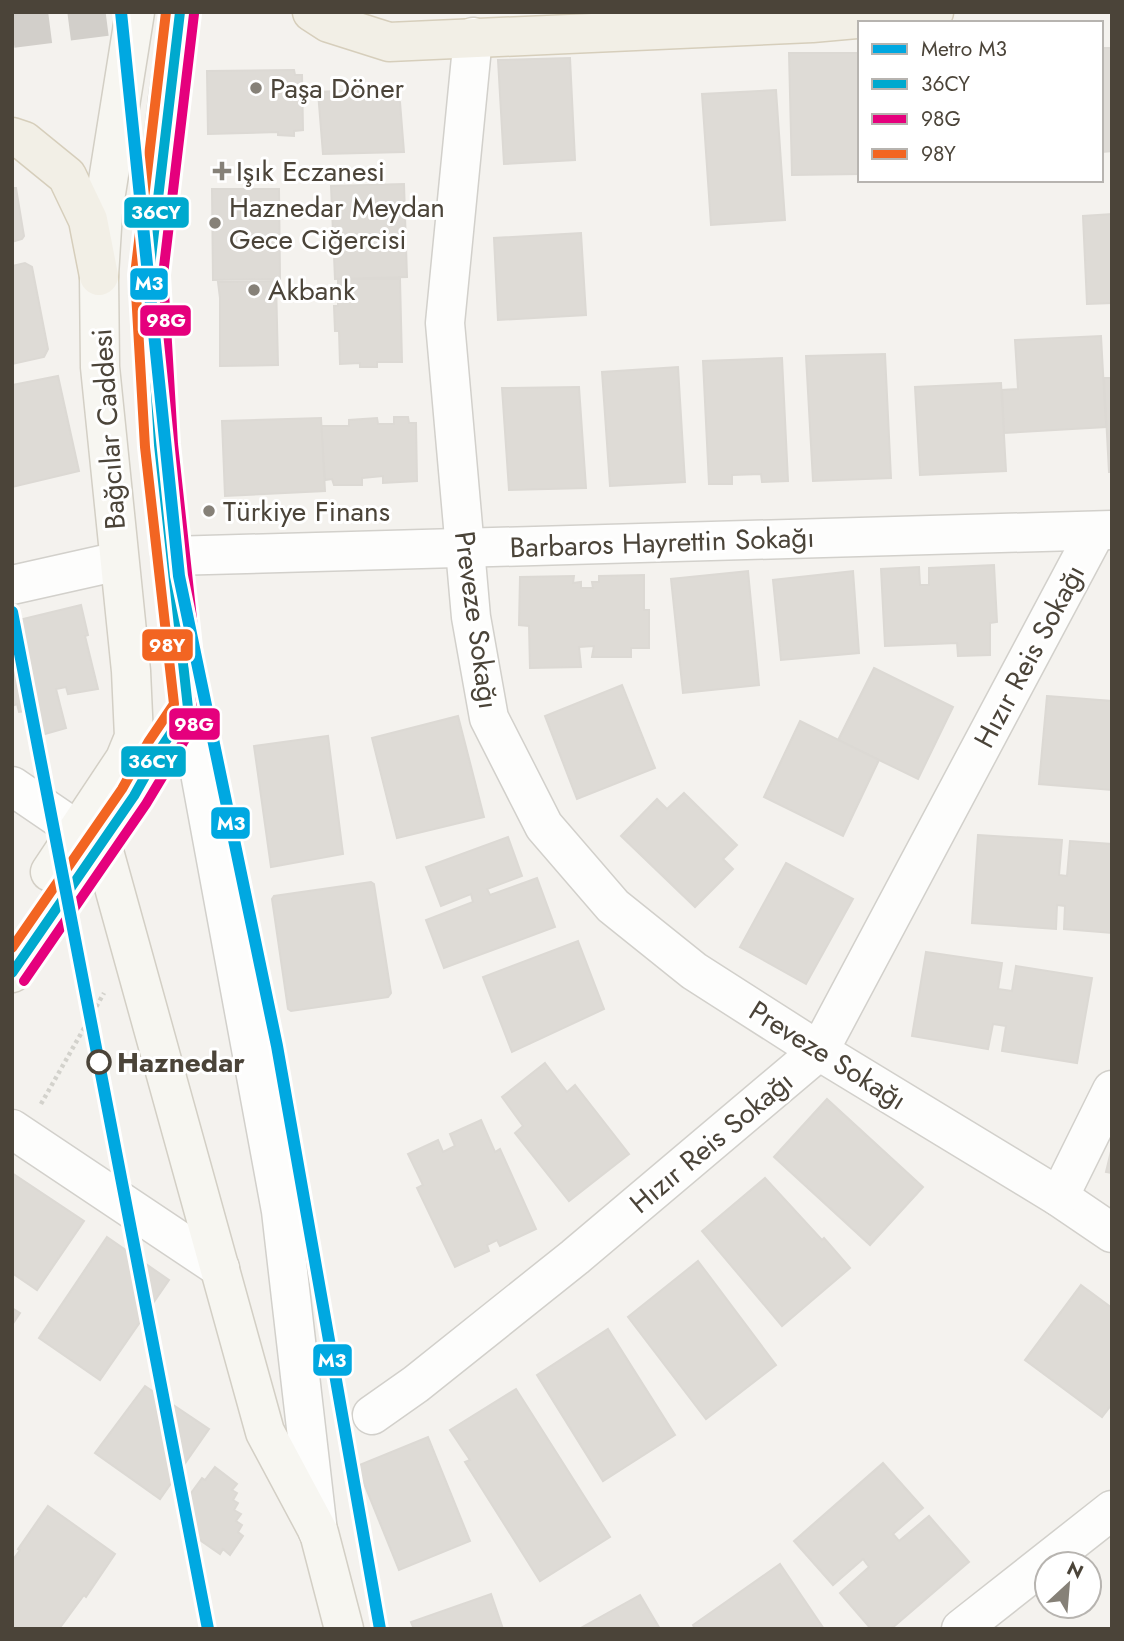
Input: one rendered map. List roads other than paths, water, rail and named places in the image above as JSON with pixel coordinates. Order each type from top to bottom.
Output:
[{"type":"main road","name":"Bağcılar Caddesi","points":[[90,838],[134,737],[131,671],[100,367],[99,276],[103,212],[135,12]]},
{"type":"main road","name":"Bağcılar Caddesi","points":[[180,12],[149,275],[159,444],[188,708]]},
{"type":"main road","points":[[312,12],[329,23],[389,42],[812,23],[934,12]]},
{"type":"main road","points":[[12,137],[24,141],[67,176],[89,220],[99,276]]},
{"type":"main road","points":[[12,929],[90,838],[134,796],[188,708]]},
{"type":"main road","points":[[12,973],[90,838]]},
{"type":"main road","points":[[90,838],[220,1268],[265,1432],[319,1533],[344,1629]]},
{"type":"street","name":"Preveze Sokağı","points":[[473,37],[445,323],[471,617],[489,718],[544,826],[613,906],[694,971],[818,1051],[1059,1197],[1112,1233]]},
{"type":"street","name":"Barbaros Hayrettin Sokağı","points":[[170,556],[1104,531]]},
{"type":"street","name":"Hızır Reis Sokağı","points":[[372,1415],[416,1384],[575,1257],[818,1051],[1104,531]]},
{"type":"street","points":[[12,585],[119,561]]},
{"type":"street","points":[[188,708],[281,1211],[319,1533]]},
{"type":"street","points":[[12,786],[90,838]]},
{"type":"street","points":[[1059,1197],[1112,1090]]},
{"type":"street","points":[[12,1129],[220,1268]]},
{"type":"street","points":[[961,1629],[1112,1510]]},
{"type":"tunnel","points":[[12,29],[144,12]]},
{"type":"metro line","name":"M3","points":[[121,12],[179,576],[277,1046],[380,1629]]},
{"type":"metro line","name":"M3","points":[[12,612],[208,1629]]},
{"type":"place","name":"Paşa Döner","points":[[256,88]]},
{"type":"place","name":"Işık Eczanesi","points":[[222,171]]},
{"type":"place","name":"Haznedar Meydan Gece Ciğercisi","points":[[215,223]]},
{"type":"place","name":"Akbank","points":[[254,290]]},
{"type":"place","name":"Türkiye Finans","points":[[209,511]]},
{"type":"place","name":"Haznedar","points":[[99,1062]]}]
